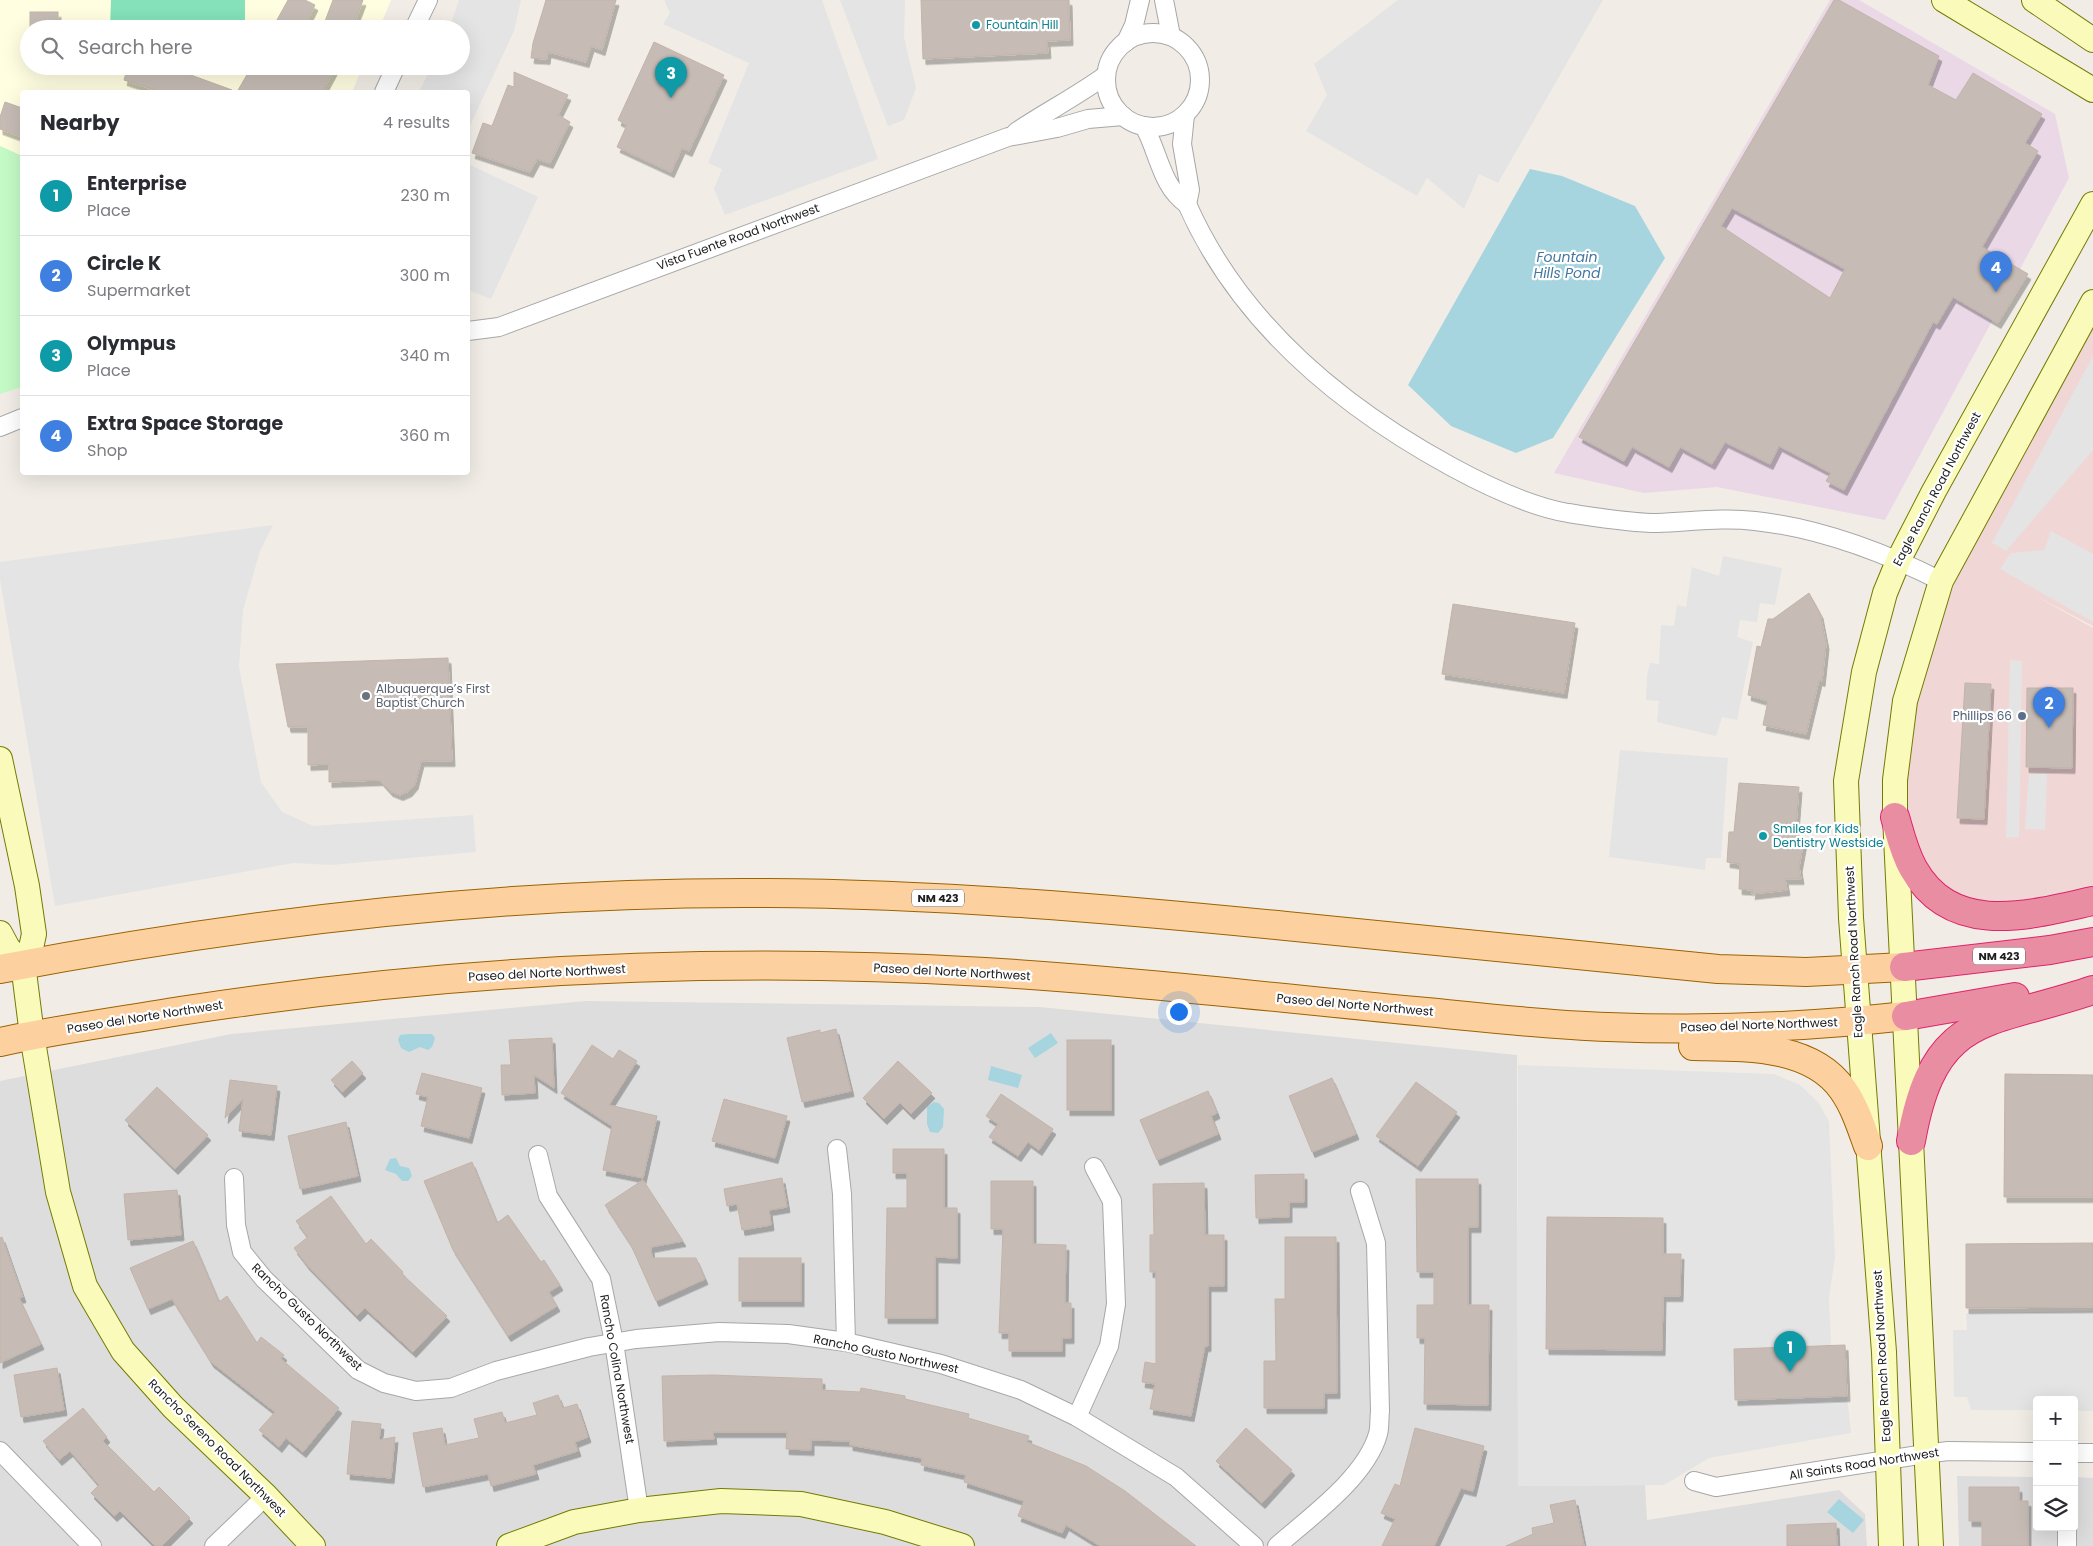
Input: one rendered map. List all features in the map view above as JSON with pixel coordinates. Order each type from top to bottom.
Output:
[{"type":"highway","points":[[1895,817],[1904,847],[1913,868],[1922,881],[1947,903],[1968,914],[1995,918],[2044,912],[2093,901]]},
{"type":"highway","name":"NM 423","points":[[1904,967],[2050,950],[2093,942]]},
{"type":"highway","points":[[1906,1016],[2093,981]]},
{"type":"highway","points":[[1911,1141],[1916,1113],[1930,1072],[1943,1053],[1960,1037],[1982,1022],[2093,990]]},
{"type":"main road","name":"NM 423","points":[[11,966],[265,925],[394,910],[506,900],[626,895],[765,893],[890,895],[1229,920],[1718,969],[1806,972],[1904,967]]},
{"type":"main road","name":"Paseo del Norte Northwest","points":[[0,1042],[32,1035],[284,996],[437,980],[567,971],[768,966],[1002,974],[1534,1022],[1659,1028],[1858,1021],[1906,1016]]},
{"type":"main road","points":[[1534,1022],[1630,1043],[1758,1048],[1787,1054],[1810,1063],[1828,1074],[1842,1089],[1856,1114],[1868,1146]]},
{"type":"street","points":[[418,20],[428,0]]},
{"type":"street","points":[[1126,42],[1140,35],[1156,33],[1171,36],[1183,43],[1192,53],[1198,65],[1199,92],[1194,104],[1185,115],[1173,123],[1159,127],[1144,126],[1123,116],[1110,98],[1106,75],[1113,57],[1126,42],[1134,25],[1140,0]]},
{"type":"street","points":[[1164,0],[1171,36]]},
{"type":"street","points":[[1944,0],[2093,90]]},
{"type":"street","points":[[2034,0],[2093,40]]},
{"type":"street","points":[[385,90],[392,75]]},
{"type":"street","name":"Vista Fuente Road Northwest","points":[[1008,137],[1053,108],[1078,96],[1106,75]]},
{"type":"street","points":[[1185,115],[1182,144],[1190,190],[1187,204]]},
{"type":"street","name":"Vista Fuente Road Northwest","points":[[470,331],[499,327],[1008,137],[1057,128],[1088,119],[1123,116]]},
{"type":"street","points":[[1144,126],[1156,150],[1167,184],[1176,196],[1187,204],[1208,246],[1240,295],[1259,319],[1301,362],[1352,404],[1378,422],[1466,474],[1532,503],[1566,513],[1654,523],[1703,520],[1754,520],[1804,530],[1899,559],[1941,580]]},
{"type":"street","name":"Eagle Ranch Road Northwest","points":[[1891,1546],[1884,1352],[1854,971],[1846,781],[1864,672],[1885,593],[1899,559],[1934,491],[2093,204]]},
{"type":"street","points":[[1931,1546],[1925,1454],[1904,967],[1895,817],[1895,780],[1905,701],[1941,580],[2093,302]]},
{"type":"street","points":[[0,427],[20,419]]},
{"type":"street","points":[[0,759],[27,886],[34,934],[31,948],[11,966]]},
{"type":"street","points":[[0,933],[8,948],[11,966]]},
{"type":"street","name":"Rancho Sereno Road Northwest","points":[[11,966],[32,1035],[58,1192],[86,1286],[123,1351],[173,1407],[266,1496],[313,1546]]},
{"type":"street","points":[[837,1148],[842,1194],[846,1342]]},
{"type":"street","name":"Rancho Colina Northwest","points":[[538,1155],[548,1196],[601,1279],[614,1342],[639,1510]]},
{"type":"street","points":[[1077,1417],[1109,1346],[1116,1304],[1112,1201],[1094,1167]]},
{"type":"street","name":"Rancho Gusto Northwest","points":[[234,1178],[236,1225],[242,1252],[264,1279],[358,1370],[384,1382],[416,1391],[451,1388],[496,1371],[614,1342],[719,1332],[788,1334],[846,1342],[941,1364],[1022,1390],[1077,1417],[1176,1477],[1254,1546]]},
{"type":"street","points":[[1277,1546],[1353,1477],[1371,1450],[1378,1434],[1380,1411],[1376,1243],[1360,1191]]},
{"type":"street","points":[[0,1451],[92,1546]]},
{"type":"street","name":"All Saints Road Northwest","points":[[1694,1481],[1716,1487],[1948,1451],[2033,1452]]},
{"type":"street","points":[[2078,1453],[2093,1453]]},
{"type":"street","points":[[214,1546],[266,1496]]},
{"type":"street","points":[[509,1546],[574,1522],[639,1510],[721,1501],[801,1504],[884,1522],[962,1546]]},
{"type":"street","points":[[2067,1531],[2067,1546]]},
{"type":"shaded area","points":[[0,0],[391,0],[383,20],[20,20],[20,75],[359,75],[353,90],[20,90],[20,155],[0,146]]},
{"type":"shaded area","points":[[459,0],[521,0],[514,31],[470,126],[470,90],[420,90],[428,75],[470,75],[470,20],[452,20]]},
{"type":"shaded area","points":[[664,0],[822,0],[878,159],[725,215],[714,189],[722,169],[708,163],[749,63],[663,24],[670,13]]},
{"type":"shaded area","points":[[840,0],[905,0],[904,37],[916,88],[904,120],[888,126]]},
{"type":"shaded area","points":[[1398,0],[1603,0],[1498,183],[1479,174],[1464,209],[1427,178],[1417,196],[1306,131],[1327,95],[1314,64]]},
{"type":"shaded area","points":[[1830,0],[1859,0],[2055,114],[2069,178],[1885,520],[1717,487],[1644,493],[1554,473]]},
{"type":"shaded area","points":[[470,165],[538,197],[491,299],[470,291]]},
{"type":"shaded area","points":[[2093,321],[2093,626],[2032,594],[2093,628],[2093,889],[2021,904],[1986,906],[1961,900],[1930,880],[1908,824],[1907,780],[1913,712],[1944,612],[1964,557]]},
{"type":"shaded area","points":[[2093,356],[2093,450],[2006,551],[1992,543]]},
{"type":"shaded area","points":[[273,525],[260,551],[243,610],[239,667],[261,782],[282,812],[313,826],[473,815],[476,852],[331,865],[293,863],[55,906],[0,579],[0,562]]},
{"type":"shaded area","points":[[2051,531],[2093,554],[2093,622],[2000,569],[2011,553],[2044,550]]},
{"type":"shaded area","points":[[1723,556],[1782,568],[1775,605],[1760,603],[1757,622],[1740,620],[1737,637],[1753,642],[1737,720],[1722,717],[1716,736],[1657,722],[1659,701],[1646,700],[1647,676],[1650,663],[1659,664],[1661,625],[1674,626],[1677,605],[1686,607],[1692,567],[1719,576]]},
{"type":"shaded area","points":[[2010,660],[2022,661],[2019,837],[2006,838]]},
{"type":"shaded area","points":[[1620,750],[1728,758],[1721,858],[1706,858],[1705,870],[1609,857]]},
{"type":"shaded area","points":[[2029,774],[2047,774],[2045,830],[2025,829]]},
{"type":"shaded area","points":[[586,1001],[1040,1007],[1517,1055],[1518,1486],[1645,1485],[1647,1520],[1839,1490],[1865,1514],[1867,1546],[0,1546],[0,1081],[231,1034]]},
{"type":"shaded area","points":[[1518,1065],[1774,1074],[1800,1085],[1819,1103],[1829,1122],[1835,1257],[1829,1298],[1831,1345],[1734,1349],[1735,1400],[1847,1396],[1851,1433],[1709,1458],[1664,1485],[1518,1486]],"holes":[[[1547,1217],[1663,1254],[1681,1254],[1680,1295],[1663,1296],[1662,1350],[1546,1349]]]},
{"type":"shaded area","points":[[2093,1311],[2093,1411],[2078,1411],[2078,1396],[2033,1396],[2033,1410],[1971,1410],[1967,1397],[1954,1397],[1953,1330],[1967,1330],[1966,1313]]},
{"type":"shaded area","points":[[1957,1476],[2033,1477],[2033,1531],[2078,1531],[2078,1477],[2093,1478],[2093,1546],[1959,1546]]},
{"type":"green space","points":[[111,0],[245,0],[245,20],[110,20]]},
{"type":"green space","points":[[0,146],[20,155],[20,388],[0,394]]},
{"type":"water","name":"Fountain Hills Pond","points":[[1530,169],[1562,176],[1635,206],[1665,258],[1553,438],[1516,453],[1451,426],[1408,385]]},
{"type":"water","points":[[1051,1033],[1058,1043],[1035,1058],[1028,1048]]},
{"type":"water","points":[[432,1034],[435,1038],[432,1047],[428,1050],[420,1047],[409,1052],[401,1048],[398,1040],[400,1035]]},
{"type":"water","points":[[991,1066],[1022,1075],[1018,1088],[988,1080]]},
{"type":"water","points":[[934,1102],[939,1103],[944,1109],[943,1127],[938,1133],[930,1132],[927,1124],[927,1107]]},
{"type":"water","points":[[396,1158],[400,1166],[409,1168],[412,1176],[408,1181],[402,1181],[396,1174],[385,1170],[390,1159]]},
{"type":"water","points":[[1839,1499],[1864,1520],[1853,1533],[1827,1512]]},
{"type":"building","points":[[288,0],[305,0],[315,5],[308,20],[277,20]]},
{"type":"building","points":[[333,0],[363,0],[355,20],[326,20]]},
{"type":"building","points":[[546,0],[616,0],[602,50],[591,46],[586,62],[548,52],[547,59],[531,58],[533,43]]},
{"type":"building","name":"Fountain Hill","points":[[921,0],[1069,0],[1070,40],[1047,41],[1048,53],[923,59]]},
{"type":"building","points":[[1834,0],[1839,0],[1939,56],[1928,85],[1956,100],[1973,73],[2042,114],[2025,143],[2038,151],[1982,247],[2028,274],[1998,323],[1953,297],[1937,324],[1933,322],[1844,490],[1826,481],[1831,473],[1779,446],[1770,464],[1725,442],[1712,464],[1680,447],[1669,467],[1632,447],[1624,461],[1579,437]],"holes":[[[1732,208],[1845,269],[1830,298],[1721,226]]]},
{"type":"building","points":[[30,12],[58,12],[58,20],[30,20]]},
{"type":"building","points":[[654,42],[724,75],[689,151],[682,148],[671,172],[617,147],[627,125],[618,120]]},
{"type":"building","points":[[514,72],[568,95],[558,115],[570,122],[550,163],[537,159],[530,172],[472,153],[483,123],[492,126],[508,85],[514,87]]},
{"type":"building","points":[[125,75],[191,75],[232,90],[155,90],[124,80]]},
{"type":"building","points":[[247,75],[331,75],[323,90],[238,90]]},
{"type":"building","points":[[5,102],[20,107],[20,136],[0,129],[0,117]]},
{"type":"building","points":[[1809,593],[1820,613],[1826,644],[1822,681],[1819,680],[1806,734],[1763,725],[1768,701],[1748,695],[1757,646],[1761,647],[1768,619],[1773,619]]},
{"type":"building","points":[[1453,604],[1575,623],[1564,693],[1442,674]]},
{"type":"building","name":"Albuquerque’s First Baptist Church","points":[[448,658],[452,761],[421,761],[415,784],[409,791],[400,795],[390,791],[380,780],[329,782],[329,764],[308,765],[308,727],[288,727],[276,664]]},
{"type":"building","points":[[1965,683],[1991,684],[1984,819],[1957,818]]},
{"type":"building","points":[[2027,688],[2073,688],[2072,768],[2026,767]]},
{"type":"building","name":"Smiles for Kids Dentistry Westside","points":[[1739,783],[1799,787],[1795,839],[1804,840],[1799,867],[1801,879],[1785,879],[1787,890],[1752,894],[1753,890],[1739,889],[1740,864],[1727,862],[1729,832],[1734,832]]},
{"type":"building","points":[[836,1029],[851,1091],[802,1102],[787,1038],[820,1030],[820,1033]]},
{"type":"building","points":[[552,1038],[554,1088],[534,1075],[535,1093],[502,1095],[501,1065],[511,1065],[509,1040]]},
{"type":"building","points":[[1067,1040],[1111,1040],[1111,1110],[1067,1110]]},
{"type":"building","points":[[592,1045],[613,1059],[619,1050],[637,1061],[609,1105],[657,1116],[643,1178],[603,1170],[612,1126],[561,1093]]},
{"type":"building","points":[[352,1061],[363,1073],[342,1092],[331,1080]]},
{"type":"building","points":[[898,1061],[932,1093],[911,1114],[900,1103],[884,1119],[863,1098]]},
{"type":"building","points":[[422,1073],[482,1088],[469,1138],[421,1126],[428,1097],[416,1094]]},
{"type":"building","points":[[2005,1074],[2093,1075],[2093,1197],[2004,1197]]},
{"type":"building","points":[[1332,1078],[1356,1134],[1312,1152],[1289,1096]]},
{"type":"building","points":[[230,1080],[277,1086],[271,1135],[239,1131],[243,1099],[225,1118]]},
{"type":"building","points":[[1416,1082],[1457,1112],[1418,1166],[1376,1136]]},
{"type":"building","points":[[157,1087],[208,1135],[175,1169],[125,1120]]},
{"type":"building","points":[[1208,1091],[1217,1113],[1211,1116],[1218,1134],[1157,1160],[1140,1120]]},
{"type":"building","points":[[1001,1094],[1053,1129],[1039,1150],[1028,1142],[1018,1156],[989,1137],[998,1124],[986,1116]]},
{"type":"building","points":[[724,1099],[787,1116],[775,1158],[712,1141]]},
{"type":"building","points":[[346,1122],[358,1176],[300,1189],[288,1136]]},
{"type":"building","points":[[893,1149],[944,1149],[944,1208],[957,1208],[957,1258],[935,1257],[935,1318],[885,1318],[887,1208],[907,1208],[907,1173],[893,1173]]},
{"type":"building","points":[[472,1162],[497,1223],[508,1215],[541,1262],[544,1260],[560,1285],[549,1292],[557,1306],[508,1336],[453,1250],[424,1181]]},
{"type":"building","points":[[1304,1174],[1304,1202],[1289,1202],[1289,1217],[1256,1218],[1255,1175]]},
{"type":"building","points":[[782,1178],[787,1207],[769,1210],[771,1225],[742,1230],[737,1204],[727,1206],[724,1189]]},
{"type":"building","points":[[1416,1179],[1478,1179],[1478,1227],[1468,1227],[1468,1305],[1489,1305],[1488,1405],[1424,1404],[1425,1338],[1417,1338],[1417,1305],[1434,1305],[1434,1272],[1417,1272]]},
{"type":"building","points":[[643,1180],[683,1241],[651,1247],[652,1258],[696,1258],[705,1279],[656,1301],[631,1245],[605,1205]]},
{"type":"building","points":[[991,1181],[1033,1181],[1033,1244],[1066,1245],[1065,1303],[1071,1303],[1071,1338],[1062,1338],[1062,1351],[1009,1351],[1009,1333],[999,1333],[1003,1229],[991,1229]]},
{"type":"building","points":[[1204,1183],[1205,1235],[1224,1235],[1224,1286],[1208,1286],[1208,1346],[1205,1346],[1191,1416],[1150,1409],[1155,1384],[1142,1382],[1145,1362],[1156,1364],[1156,1272],[1150,1272],[1150,1235],[1154,1235],[1153,1184]]},
{"type":"building","points":[[177,1190],[181,1235],[128,1240],[124,1194]]},
{"type":"building","points":[[331,1196],[366,1244],[371,1239],[403,1272],[402,1274],[447,1316],[413,1352],[365,1308],[357,1316],[307,1265],[294,1248],[308,1237],[296,1221]]},
{"type":"building","points":[[1547,1217],[1663,1218],[1663,1254],[1681,1254],[1680,1296],[1663,1296],[1662,1350],[1546,1349]]},
{"type":"building","points":[[2,1237],[23,1297],[19,1298],[41,1344],[0,1363],[0,1238]]},
{"type":"building","points":[[1285,1237],[1336,1237],[1337,1393],[1324,1393],[1324,1408],[1264,1408],[1264,1361],[1276,1361],[1275,1299],[1285,1299]]},
{"type":"building","points":[[193,1241],[219,1302],[227,1296],[257,1343],[261,1337],[284,1355],[281,1359],[339,1408],[303,1452],[286,1438],[279,1447],[259,1430],[275,1412],[211,1362],[172,1299],[148,1309],[130,1268]]},
{"type":"building","points":[[2093,1243],[2093,1307],[1966,1308],[1966,1244]]},
{"type":"building","points":[[739,1258],[801,1258],[801,1301],[739,1301]]},
{"type":"building","points":[[1845,1345],[1847,1396],[1735,1400],[1734,1349]]},
{"type":"building","points":[[57,1368],[64,1410],[21,1417],[14,1375]]},
{"type":"building","points":[[712,1375],[822,1379],[822,1390],[860,1392],[861,1388],[905,1396],[905,1399],[969,1414],[968,1418],[1029,1436],[1027,1442],[1086,1466],[1125,1491],[1196,1546],[1100,1546],[1066,1525],[1062,1533],[1018,1516],[1024,1501],[964,1482],[966,1475],[921,1465],[922,1458],[850,1445],[850,1441],[811,1440],[811,1450],[786,1449],[787,1432],[713,1432],[714,1439],[664,1441],[662,1376]]},
{"type":"building","points":[[558,1395],[563,1408],[577,1404],[588,1437],[575,1442],[578,1451],[533,1465],[536,1474],[491,1486],[488,1474],[423,1487],[413,1433],[442,1428],[445,1445],[479,1438],[474,1419],[502,1412],[505,1423],[537,1415],[533,1403]]},
{"type":"building","points":[[83,1408],[107,1437],[103,1441],[154,1492],[159,1487],[190,1518],[162,1546],[155,1546],[120,1511],[114,1516],[91,1493],[99,1485],[70,1451],[59,1460],[43,1441]]},
{"type":"building","points":[[352,1421],[381,1424],[379,1440],[395,1437],[391,1478],[347,1474]]},
{"type":"building","points":[[1246,1428],[1292,1470],[1262,1503],[1216,1461]]},
{"type":"building","points":[[1415,1428],[1484,1446],[1473,1491],[1461,1488],[1434,1546],[1382,1546],[1395,1519],[1381,1513],[1395,1484],[1400,1486]]},
{"type":"building","points":[[1969,1487],[2019,1487],[2019,1501],[2028,1501],[2028,1546],[1982,1546],[1982,1521],[1969,1521]]},
{"type":"building","points":[[1575,1500],[1584,1546],[1506,1546],[1533,1534],[1532,1528],[1554,1523],[1550,1505]]},
{"type":"building","points":[[1836,1523],[1837,1546],[1787,1546],[1787,1525]]},
{"type":"place","name":"Fountain Hill","points":[[976,25]]},
{"type":"place","name":"Olympus","points":[[671,98]]},
{"type":"place","name":"Extra Space Storage","points":[[1996,292]]},
{"type":"place","name":"Albuquerque’s First Baptist Church","points":[[366,696]]},
{"type":"place","name":"Phillips 66","points":[[2022,716]]},
{"type":"place","name":"Circle K","points":[[2049,728]]},
{"type":"place","name":"Smiles for Kids Dentistry Westside","points":[[1763,836]]},
{"type":"place","name":"Enterprise","points":[[1790,1372]]}]
